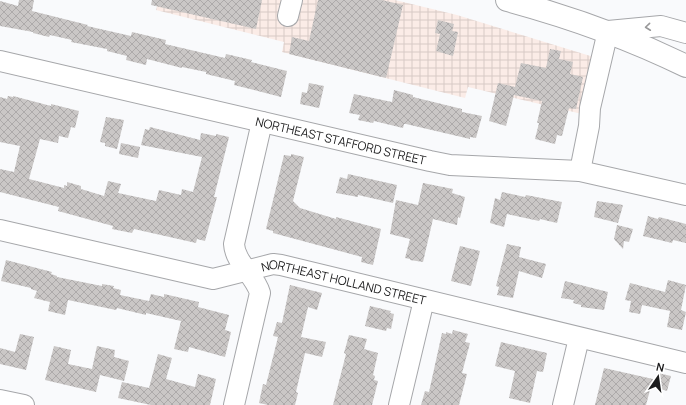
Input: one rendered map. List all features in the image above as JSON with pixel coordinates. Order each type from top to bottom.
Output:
[{"type":"main road","points":[[507,0],[568,17],[608,31],[641,44],[686,66]]},
{"type":"street","points":[[580,171],[589,126],[590,108],[608,31],[661,26],[686,33]]},
{"type":"street","name":"NORTHEAST STAFFORD STREET","points":[[0,61],[450,165],[580,171],[686,195]]},
{"type":"street","points":[[234,405],[260,294],[258,287],[234,252],[234,244],[262,122]]},
{"type":"street","name":"NORTHEAST HOLLAND STREET","points":[[0,230],[213,279],[273,264],[281,265],[686,363]]},
{"type":"street","points":[[399,405],[424,300]]},
{"type":"street","points":[[563,405],[579,338]]},
{"type":"street","points":[[0,400],[24,405]]},
{"type":"shaded area","points":[[159,0],[395,0],[457,15],[597,58],[582,114],[468,87],[465,98],[282,52],[284,42],[156,10]]},
{"type":"building","points":[[19,0],[34,0],[32,11],[88,25],[87,26],[131,36],[132,32],[166,40],[165,44],[225,58],[226,54],[252,60],[251,62],[287,71],[281,97],[234,85],[235,81],[206,74],[206,72],[182,68],[147,59],[146,65],[126,60],[127,56],[107,51],[107,49],[71,42],[72,40],[50,35],[49,37],[33,32],[0,26],[0,1],[18,6]]},
{"type":"building","points":[[152,0],[262,0],[256,29],[151,5]]},
{"type":"building","points":[[318,0],[382,0],[403,5],[386,78],[289,54],[292,37],[309,41]]},
{"type":"building","points":[[438,20],[454,24],[452,31],[458,32],[453,56],[436,51],[440,34],[435,33]]},
{"type":"building","points":[[550,49],[561,51],[559,59],[573,62],[570,74],[583,77],[576,109],[569,108],[562,136],[557,135],[555,144],[535,139],[542,101],[514,95],[506,126],[489,121],[498,83],[515,87],[521,63],[546,68]]},
{"type":"building","points":[[309,83],[324,86],[319,108],[300,104],[302,92],[307,93]]},
{"type":"building","points":[[394,90],[413,95],[413,97],[462,109],[462,112],[482,116],[476,138],[470,137],[470,139],[406,124],[404,124],[403,128],[374,121],[373,123],[358,120],[360,115],[349,113],[354,94],[392,102]]},
{"type":"building","points":[[8,96],[79,111],[75,128],[71,127],[68,138],[59,136],[58,143],[40,139],[29,179],[64,188],[64,185],[67,186],[67,182],[81,186],[81,189],[104,196],[108,181],[121,184],[118,193],[156,201],[159,190],[181,195],[182,189],[193,192],[202,157],[141,145],[145,129],[149,130],[150,127],[200,140],[201,133],[229,137],[214,197],[217,197],[205,241],[197,239],[196,243],[134,229],[132,233],[112,229],[113,226],[58,211],[59,207],[0,192],[0,169],[14,172],[20,146],[0,142],[0,97],[7,99]]},
{"type":"building","points":[[106,117],[124,120],[117,149],[105,146],[105,143],[100,142]]},
{"type":"building","points":[[121,143],[140,147],[138,158],[119,154]]},
{"type":"building","points":[[291,154],[304,157],[293,201],[300,208],[336,219],[336,217],[381,229],[373,265],[361,262],[362,257],[273,233],[273,231],[266,229],[284,155],[291,156]]},
{"type":"building","points":[[348,174],[397,185],[393,203],[358,195],[358,197],[336,193],[340,177],[347,179]]},
{"type":"building","points":[[423,183],[453,189],[452,193],[465,197],[460,218],[458,217],[457,225],[433,219],[423,262],[405,258],[410,239],[390,234],[396,200],[418,205]]},
{"type":"building","points":[[502,192],[562,202],[557,223],[540,219],[539,221],[507,214],[504,227],[490,223],[495,198],[500,200]]},
{"type":"building","points":[[597,201],[623,205],[618,223],[594,217]]},
{"type":"building","points":[[648,216],[658,219],[659,217],[686,224],[686,243],[673,240],[672,243],[643,236]]},
{"type":"building","points":[[617,225],[633,229],[629,242],[624,241],[623,249],[614,239]]},
{"type":"building","points":[[507,244],[521,247],[519,257],[546,264],[542,278],[519,271],[513,298],[497,295],[499,287],[496,286]]},
{"type":"building","points":[[460,246],[480,251],[471,286],[451,281]]},
{"type":"building","points":[[6,260],[52,272],[51,274],[57,277],[102,286],[102,284],[114,286],[113,288],[121,290],[120,295],[149,301],[151,294],[164,297],[164,294],[199,302],[198,307],[229,315],[225,330],[231,332],[225,357],[189,347],[188,352],[174,349],[181,321],[146,313],[146,315],[117,308],[116,310],[68,300],[65,315],[48,311],[50,302],[34,298],[37,291],[31,288],[1,281]]},
{"type":"building","points":[[668,280],[686,285],[681,310],[686,312],[682,330],[667,327],[670,311],[642,305],[640,314],[629,312],[631,301],[625,300],[630,283],[665,292]]},
{"type":"building","points":[[565,281],[608,292],[604,310],[581,307],[581,305],[573,303],[574,300],[561,298]]},
{"type":"building","points":[[290,285],[322,293],[317,310],[308,307],[301,337],[326,342],[322,357],[305,353],[296,392],[298,393],[295,405],[268,405],[259,403],[263,384],[266,385],[278,337],[273,336],[277,322],[282,323]]},
{"type":"building","points":[[370,306],[391,311],[390,313],[394,314],[391,329],[387,328],[386,331],[365,326]]},
{"type":"building","points":[[453,330],[468,334],[465,342],[470,343],[462,373],[467,374],[459,405],[421,405],[425,391],[429,392],[442,333],[446,334],[446,332],[452,334]]},
{"type":"building","points":[[20,334],[34,337],[26,370],[0,364],[0,348],[15,352]]},
{"type":"building","points":[[349,335],[367,339],[364,349],[378,353],[373,375],[375,376],[374,380],[378,381],[372,405],[333,405],[346,354],[344,353]]},
{"type":"building","points":[[501,342],[547,353],[543,372],[537,371],[530,403],[509,398],[515,371],[495,366]]},
{"type":"building","points":[[54,346],[71,350],[68,364],[92,369],[97,346],[115,350],[114,357],[129,361],[124,381],[100,375],[96,392],[45,380]]},
{"type":"building","points":[[158,354],[172,358],[166,379],[195,387],[198,374],[216,379],[210,405],[151,405],[118,398],[122,382],[149,388]]},
{"type":"building","points":[[604,368],[653,379],[646,405],[595,405]]},
{"type":"building","points":[[658,373],[671,376],[667,391],[654,387]]}]
